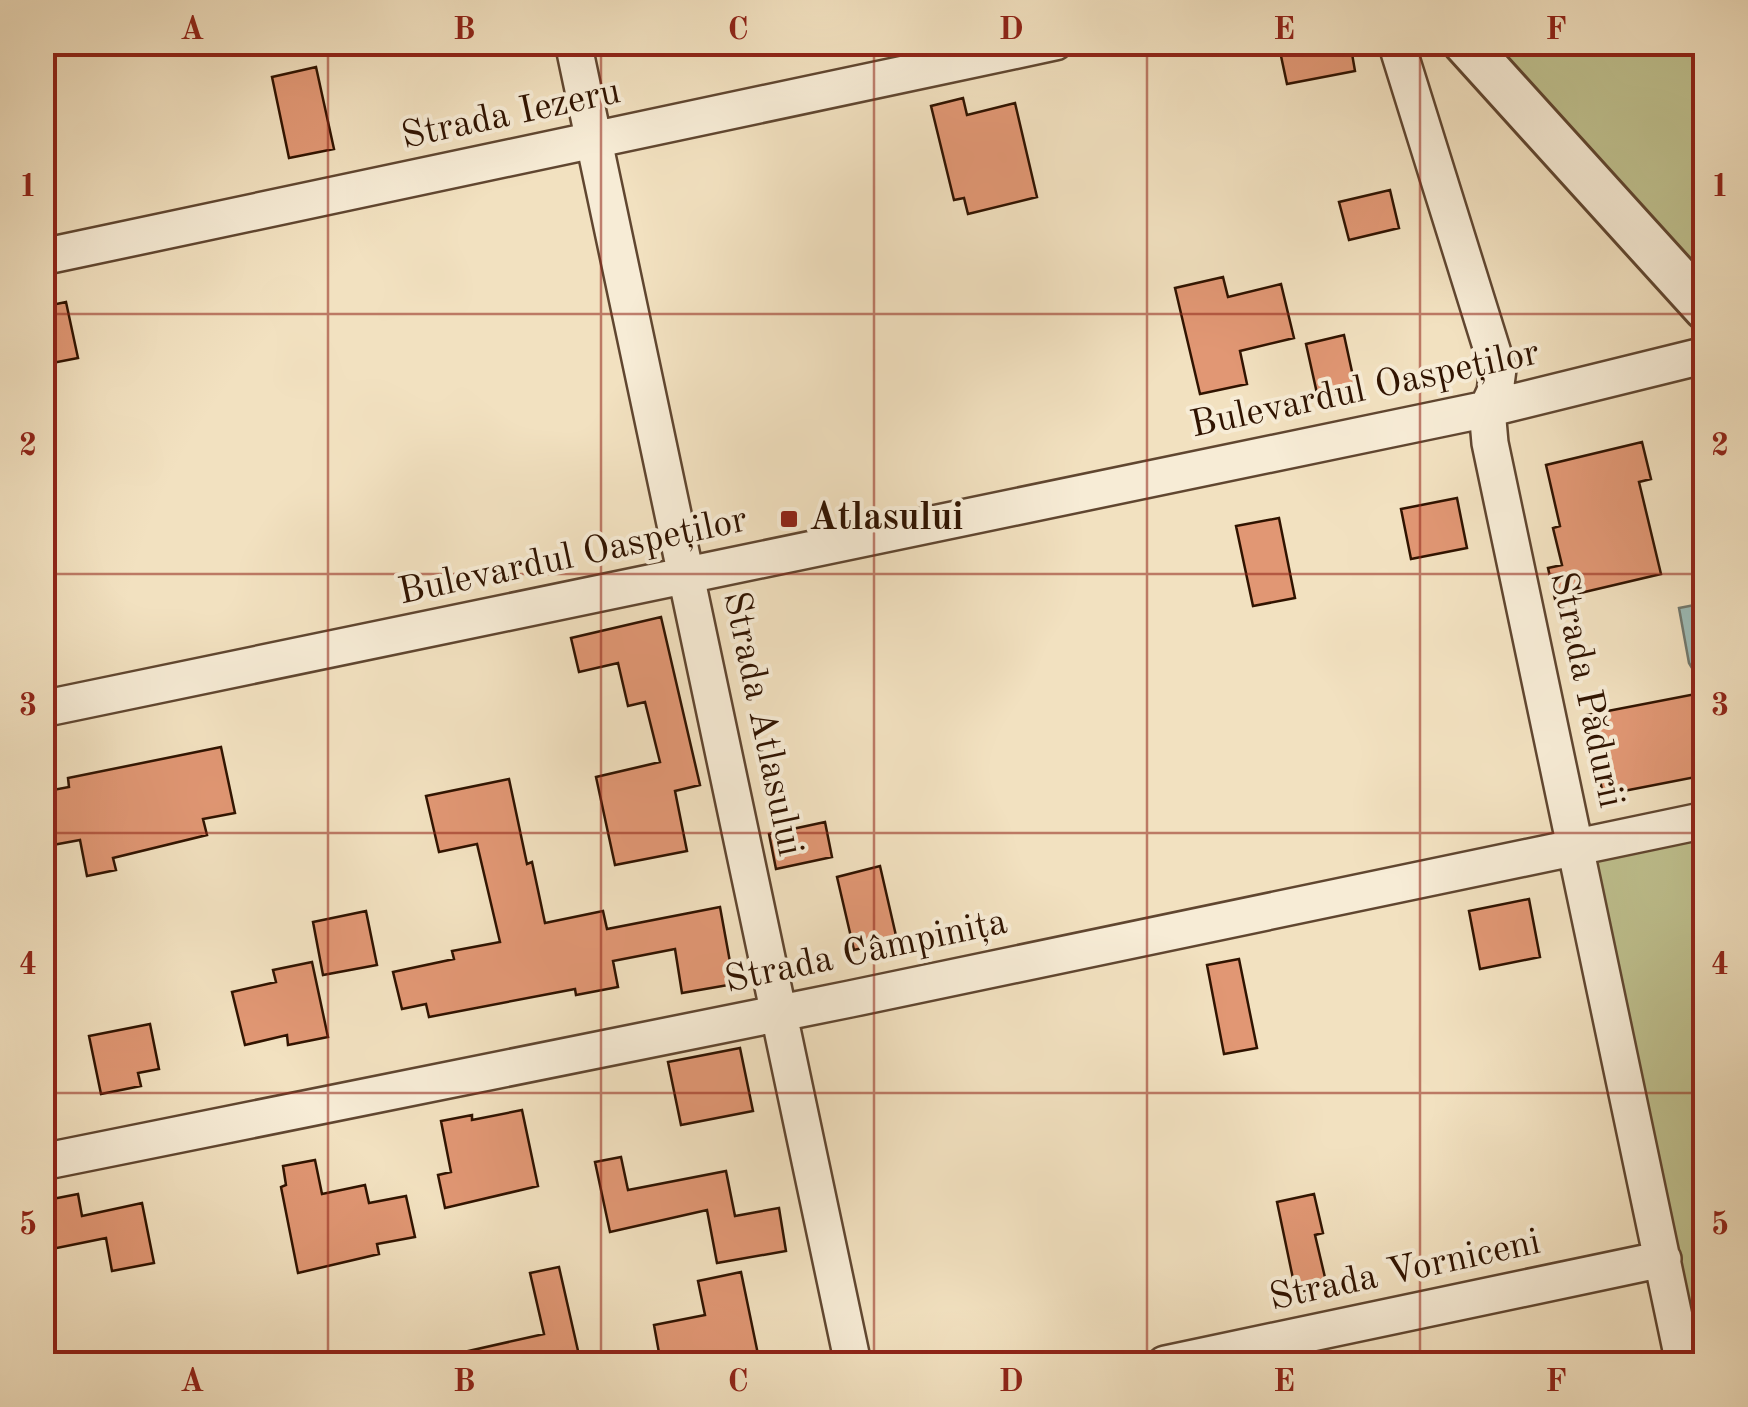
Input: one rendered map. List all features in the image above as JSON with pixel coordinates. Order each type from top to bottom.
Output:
[{"type":"street","name":"Strada Atlasului","points":[[573,42],[853,1364]]},
{"type":"street","name":"Strada Iezeru","points":[[42,257],[1055,42]]},
{"type":"street","name":"Strada Pădurii","points":[[1396,42],[1498,369],[1488,409],[1490,444],[1684,1364]]},
{"type":"street","points":[[1464,42],[1706,310]]},
{"type":"street","name":"Bulevardul Oaspeților","points":[[42,709],[1488,409],[1706,356]]},
{"type":"street","name":"Strada Câmpinița","points":[[42,1162],[1706,820]]},
{"type":"street","name":"Strada Vorniceni","points":[[1165,1364],[1663,1260]]},
{"type":"green space","points":[[1464,43],[1705,43],[1705,309]]},
{"type":"green space","points":[[1705,820],[1705,1364],[1684,1364],[1576,846]]},
{"type":"water","points":[[1706,603],[1705,674],[1695,673],[1689,663],[1679,608]]},
{"type":"building","points":[[1278,42],[1350,42],[1355,71],[1287,84]]},
{"type":"building","points":[[316,67],[334,149],[289,158],[272,77]]},
{"type":"building","points":[[963,98],[967,115],[1015,103],[1037,197],[968,214],[964,198],[954,200],[931,106]]},
{"type":"building","points":[[1390,190],[1399,228],[1349,240],[1339,202]]},
{"type":"building","points":[[1223,277],[1228,297],[1281,284],[1294,338],[1240,351],[1247,384],[1200,394],[1175,288]]},
{"type":"building","points":[[66,302],[78,358],[42,365],[42,307]]},
{"type":"building","points":[[1344,335],[1356,390],[1318,398],[1306,344]]},
{"type":"building","points":[[1642,442],[1651,479],[1639,482],[1661,574],[1555,599],[1548,568],[1562,565],[1553,528],[1560,526],[1546,465]]},
{"type":"building","points":[[1457,498],[1467,548],[1411,559],[1401,509]]},
{"type":"building","points":[[1279,518],[1295,598],[1253,606],[1236,526]]},
{"type":"building","points":[[661,617],[700,785],[675,791],[687,851],[615,865],[596,777],[660,762],[645,702],[628,706],[618,663],[579,672],[571,638]]},
{"type":"building","points":[[1706,692],[1706,775],[1603,795],[1587,715]]},
{"type":"building","points":[[221,747],[235,813],[203,819],[207,835],[113,858],[116,870],[87,876],[80,840],[42,847],[42,792],[69,787],[68,778]]},
{"type":"building","points":[[509,779],[527,864],[532,862],[545,923],[603,911],[607,929],[720,907],[734,984],[682,993],[675,949],[613,961],[618,987],[576,995],[575,989],[429,1017],[426,1004],[402,1009],[393,972],[454,959],[452,951],[500,942],[477,844],[439,852],[426,796]]},
{"type":"building","points":[[825,822],[832,857],[776,869],[769,834]]},
{"type":"building","points":[[880,866],[897,940],[854,950],[837,877]]},
{"type":"building","points":[[1529,899],[1540,957],[1480,969],[1469,911]]},
{"type":"building","points":[[366,911],[377,965],[323,975],[313,922]]},
{"type":"building","points":[[1239,959],[1257,1048],[1224,1054],[1207,965]]},
{"type":"building","points":[[312,962],[328,1037],[288,1045],[287,1035],[245,1045],[232,992],[276,982],[273,970]]},
{"type":"building","points":[[150,1024],[159,1069],[138,1073],[141,1086],[101,1094],[89,1036]]},
{"type":"building","points":[[740,1048],[753,1111],[681,1125],[668,1062]]},
{"type":"building","points":[[522,1110],[538,1186],[445,1208],[438,1175],[451,1172],[441,1121],[472,1115],[472,1120]]},
{"type":"building","points":[[621,1157],[628,1190],[726,1171],[735,1216],[779,1208],[786,1251],[717,1263],[707,1210],[610,1232],[595,1162]]},
{"type":"building","points":[[315,1160],[322,1194],[365,1185],[369,1203],[406,1196],[415,1237],[377,1244],[379,1254],[298,1273],[281,1187],[286,1185],[283,1166]]},
{"type":"building","points":[[78,1194],[82,1216],[142,1203],[154,1263],[112,1271],[106,1238],[42,1251],[42,1201]]},
{"type":"building","points":[[1314,1194],[1323,1233],[1315,1235],[1327,1286],[1296,1293],[1277,1202]]},
{"type":"building","points":[[559,1267],[581,1364],[456,1364],[455,1354],[544,1334],[530,1273]]},
{"type":"building","points":[[741,1272],[760,1364],[661,1364],[654,1325],[705,1315],[698,1281]]},
{"type":"place","name":"Atlasului","points":[[789,519]]}]
